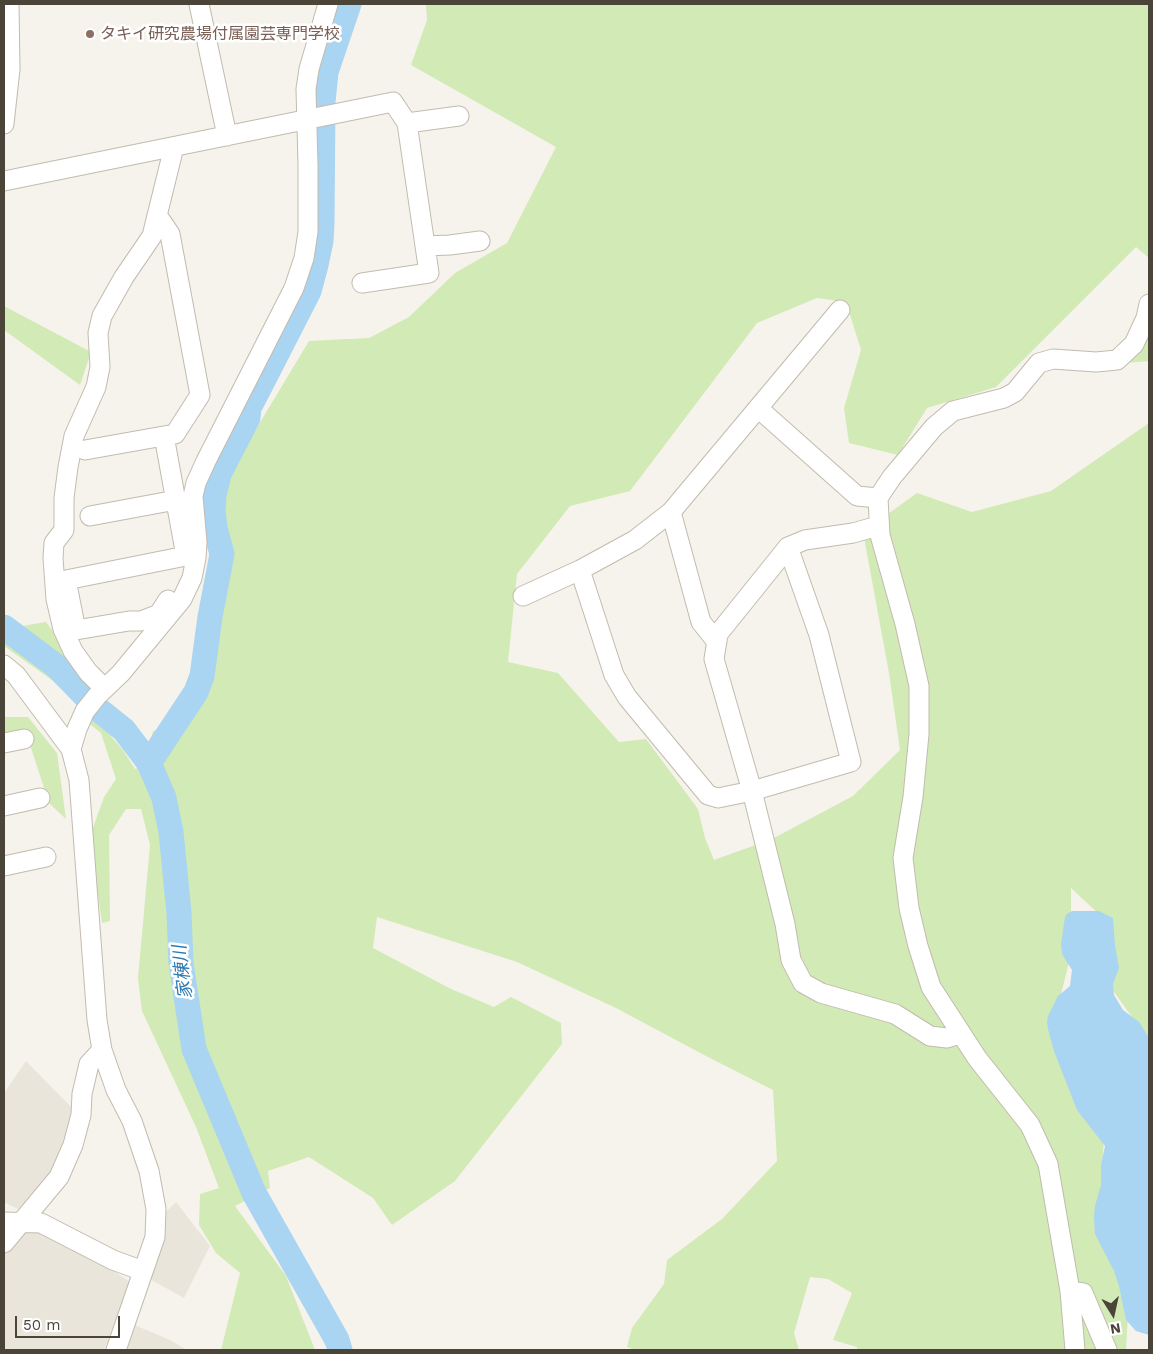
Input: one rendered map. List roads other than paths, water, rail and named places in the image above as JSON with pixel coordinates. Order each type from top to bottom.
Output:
[{"type":"street","points":[[4,124],[10,69],[9,4]]},
{"type":"street","points":[[199,4],[227,136]]},
{"type":"street","points":[[71,749],[77,729],[95,698],[121,673],[182,599],[192,578],[198,542],[193,496],[196,483],[294,288],[304,258],[309,212],[306,89],[309,69],[328,4]]},
{"type":"street","points":[[4,181],[393,102],[407,123],[429,273],[362,283]]},
{"type":"street","points":[[407,123],[459,116]]},
{"type":"street","points":[[95,698],[88,672],[73,651],[63,629],[56,599],[53,558],[54,543],[64,530],[64,498],[74,436],[96,387],[100,367],[98,333],[102,316],[124,277],[152,236],[174,147]]},
{"type":"street","points":[[85,450],[175,434],[200,395],[170,234],[156,215]]},
{"type":"street","points":[[425,246],[480,241]]},
{"type":"street","points":[[1075,1350],[1070,1291],[1048,1164],[1030,1124],[977,1058],[931,987],[918,946],[909,908],[903,858],[919,734],[919,686],[905,624],[878,526],[878,498],[892,477],[928,434],[953,411],[1004,398],[1015,392],[1039,363],[1053,359],[1096,362],[1117,360],[1134,344],[1146,318],[1149,304]]},
{"type":"street","points":[[523,596],[580,570],[634,540],[671,512],[840,310]]},
{"type":"street","points":[[758,408],[857,496],[878,498]]},
{"type":"street","points":[[164,436],[186,556],[178,587],[158,614],[141,621],[129,621],[76,630],[66,580],[186,556]]},
{"type":"street","points":[[90,516],[176,500]]},
{"type":"street","points":[[671,512],[701,622],[717,642]]},
{"type":"street","points":[[878,526],[854,533],[805,540],[788,547],[718,634],[714,658],[752,791],[785,924],[791,960],[803,983],[822,994],[895,1014],[930,1036],[947,1038],[960,1034]]},
{"type":"street","points":[[580,570],[614,675],[627,696],[708,795],[718,798],[752,791],[851,762],[819,636],[788,547]]},
{"type":"street","points":[[4,665],[16,675],[71,749],[79,780],[97,1020],[102,1050],[116,1090],[132,1121],[149,1171],[156,1209],[155,1237],[116,1350]]},
{"type":"street","points":[[4,743],[24,739]]},
{"type":"street","points":[[4,806],[40,798]]},
{"type":"street","points":[[4,866],[46,857]]},
{"type":"street","points":[[4,1243],[40,1197],[59,1177],[73,1144],[81,1115],[82,1094],[90,1064],[102,1050]]},
{"type":"street","points":[[4,1222],[41,1222],[113,1260],[143,1271]]},
{"type":"street","points":[[1070,1291],[1083,1293],[1106,1350]]},
{"type":"water","points":[[1072,911],[1099,911],[1113,918],[1119,968],[1113,984],[1114,995],[1123,1010],[1139,1022],[1149,1038],[1149,1335],[1136,1331],[1126,1320],[1114,1271],[1095,1234],[1095,1206],[1101,1185],[1101,1165],[1105,1146],[1077,1110],[1054,1051],[1048,1029],[1048,1016],[1058,996],[1070,986],[1072,970],[1062,954],[1061,944],[1065,917]]},
{"type":"waterway","points":[[149,763],[196,692],[202,676],[210,617],[222,554],[215,528],[213,511],[214,495],[219,474],[248,418],[249,408],[309,291],[316,265],[321,241],[322,223],[323,102],[326,72],[349,4]]},
{"type":"waterway","name":"家棟川","points":[[4,627],[56,666],[99,710],[124,730],[149,763],[164,798],[171,832],[179,913],[181,963],[194,1049],[254,1193],[337,1340],[340,1350]]},
{"type":"place","name":"タキイ研究農場付属園芸専門学校","points":[[90,34]]}]
